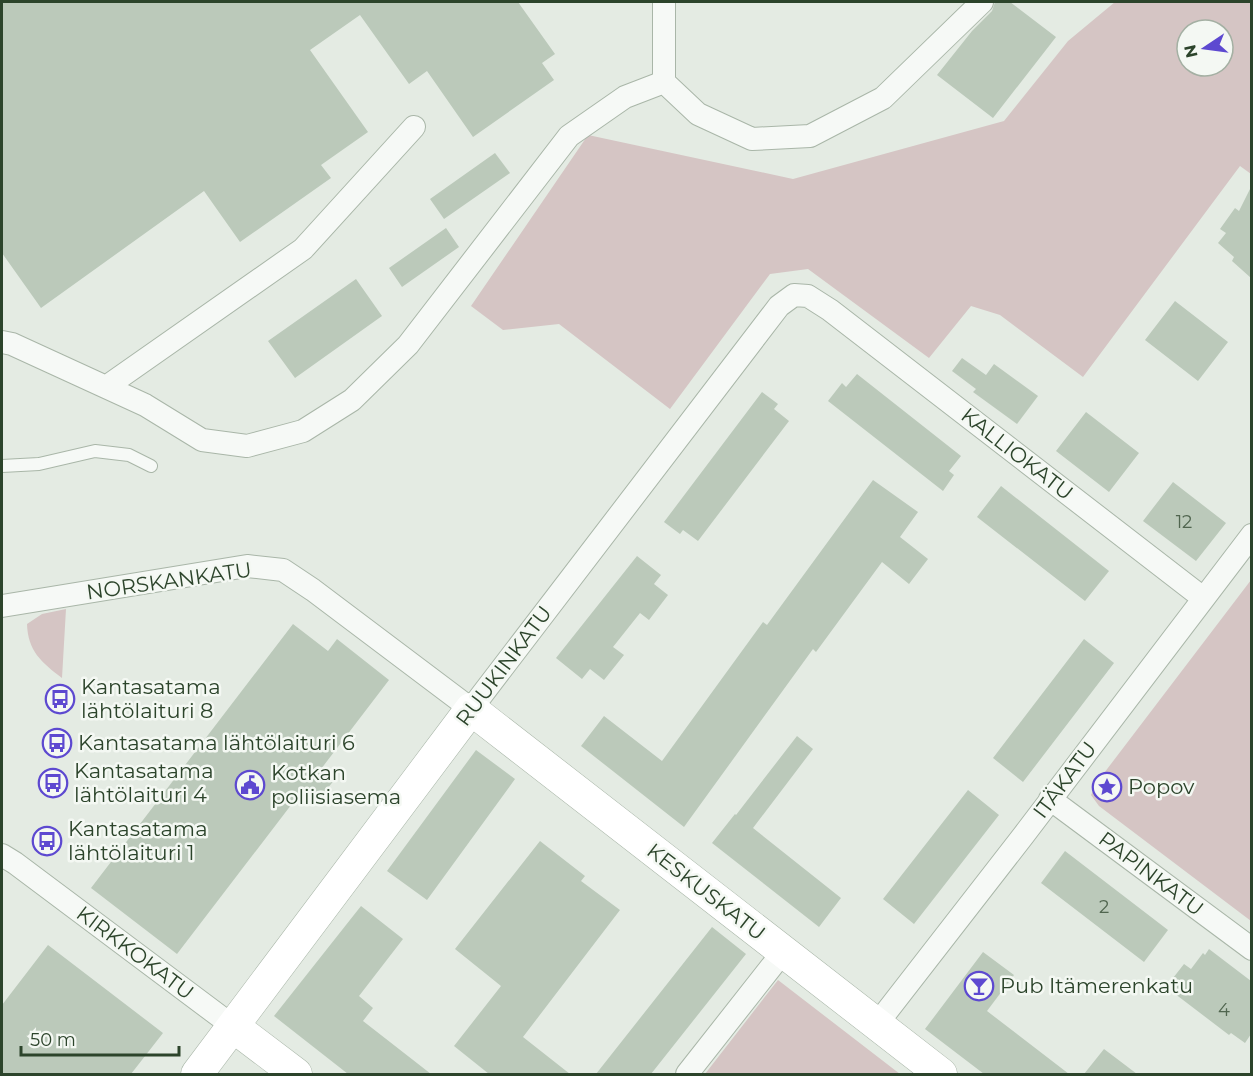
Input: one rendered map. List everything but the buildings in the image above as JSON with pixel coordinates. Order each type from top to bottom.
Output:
[{"type":"main road","name":"KESKUSKATU","points":[[471,709],[941,1074]]},
{"type":"main road","name":"RUUKINKATU","points":[[197,1074],[471,709]]},
{"type":"main road","name":"KIRKKOKATU","points":[[234,1027],[296,1074]]},
{"type":"street","points":[[664,2],[664,82],[698,114],[752,139],[810,136],[883,98],[982,2]]},
{"type":"street","points":[[2,342],[12,344],[145,405],[202,440],[247,446],[303,431],[352,400],[408,345],[569,136],[624,97],[664,82]]},
{"type":"street","points":[[106,387],[303,249],[414,127]]},
{"type":"street","name":"RUUKINKATU","points":[[471,709],[778,306],[794,295],[808,296],[830,310]]},
{"type":"street","name":"KALLIOKATU","points":[[830,310],[1203,598]]},
{"type":"street","name":"ITÄKATU","points":[[877,1024],[1251,535]]},
{"type":"street","name":"NORSKANKATU","points":[[2,606],[247,566],[283,570],[471,709]]},
{"type":"street","name":"PAPINKATU","points":[[1050,799],[1251,949]]},
{"type":"street","name":"KIRKKOKATU","points":[[2,855],[15,862],[234,1027]]},
{"type":"street","points":[[687,1074],[783,952]]},
{"type":"lane","points":[[2,466],[39,464],[94,451],[129,455],[152,466]]},
{"type":"shaded area","points":[[1115,2],[1251,2],[1251,174],[1240,166],[1083,377],[1000,315],[971,306],[929,358],[808,269],[770,274],[670,409],[559,324],[503,330],[471,306],[588,135],[793,179],[1004,121],[1068,41]]},
{"type":"shaded area","points":[[1251,580],[1251,921],[1099,806],[1091,795],[1098,781]]},
{"type":"shaded area","points":[[66,609],[62,678],[48,667],[33,649],[27,624],[42,614]]},
{"type":"shaded area","points":[[778,980],[900,1074],[705,1074]]},
{"type":"place","name":"Kantasatama lähtölaituri 8","points":[[60,699]]},
{"type":"place","name":"Kantasatama lähtölaituri 6","points":[[57,743]]},
{"type":"place","name":"Kantasatama lähtölaituri 4","points":[[53,783]]},
{"type":"place","name":"Kotkan poliisiasema","points":[[250,785]]},
{"type":"place","name":"Popov","points":[[1107,787]]},
{"type":"place","name":"Kantasatama lähtölaituri 1","points":[[47,841]]},
{"type":"place","name":"Pub Itämerenkatu","points":[[979,986]]}]
